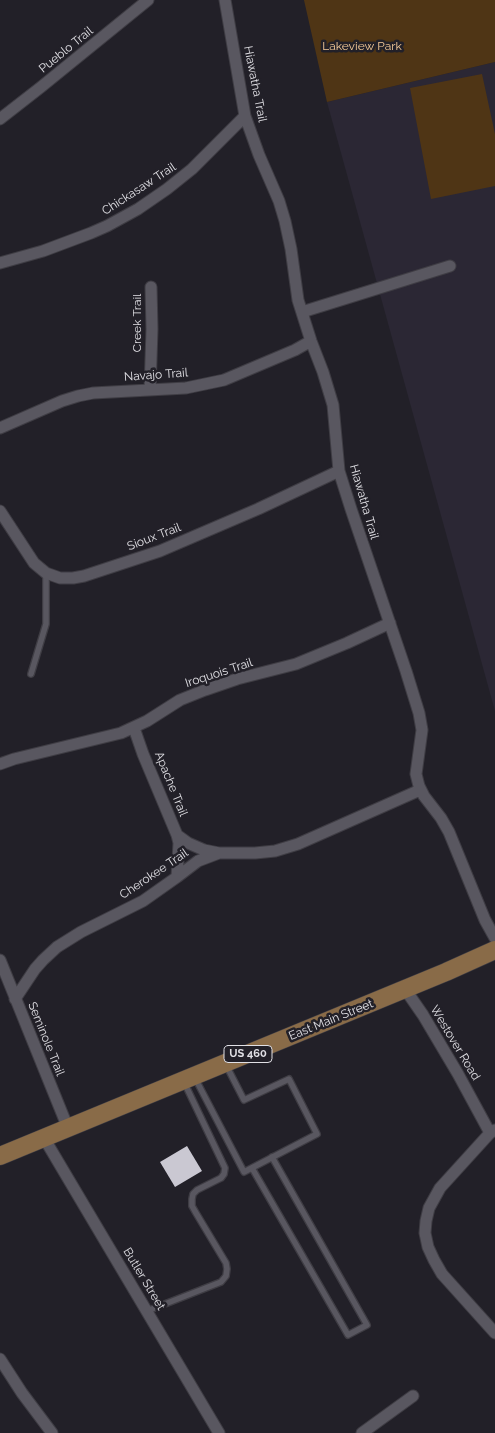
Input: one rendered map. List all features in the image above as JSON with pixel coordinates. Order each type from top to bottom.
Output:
[{"type":"main road","name":"East Main Street","points":[[0,1156],[495,950]]},
{"type":"street","name":"Pueblo Trail","points":[[0,119],[42,88],[148,0]]},
{"type":"street","name":"Hiawatha Trail","points":[[226,0],[245,116],[258,155],[279,201],[285,220],[298,300],[333,405],[339,471],[350,509],[409,681],[421,725],[422,737],[416,774],[420,790]]},
{"type":"street","name":"Chickasaw Trail","points":[[0,263],[43,251],[91,233],[138,208],[167,189],[192,169],[245,116]]},
{"type":"street","points":[[302,312],[450,266]]},
{"type":"street","name":"Creek Trail","points":[[150,390],[151,287]]},
{"type":"street","name":"Navajo Trail","points":[[0,428],[78,396],[93,393],[186,388],[224,380],[295,350],[311,341]]},
{"type":"street","name":"Sioux Trail","points":[[46,573],[60,578],[84,576],[160,551],[258,509],[339,471]]},
{"type":"street","points":[[0,511],[34,563],[46,573]]},
{"type":"street","name":"Iroquois Trail","points":[[0,764],[104,738],[134,728],[155,717],[180,700],[237,679],[296,664],[390,623]]},
{"type":"street","name":"Apache Trail","points":[[134,728],[177,835],[188,843],[204,850],[219,853]]},
{"type":"street","points":[[420,790],[449,832],[485,920],[495,938]]},
{"type":"street","name":"Cherokee Trail","points":[[16,999],[35,969],[57,947],[81,932],[143,901],[198,860],[219,853],[275,851],[298,844],[420,790]]},
{"type":"street","points":[[177,835],[179,843],[177,877]]},
{"type":"street","name":"Seminole Trail","points":[[0,960],[68,1128]]},
{"type":"street","name":"Westover Road","points":[[405,989],[423,1015],[493,1132],[448,1178],[437,1193],[429,1208],[425,1233],[431,1254],[442,1274],[495,1334]]},
{"type":"street","name":"Butler Street","points":[[44,1138],[219,1433]]},
{"type":"street","points":[[0,1359],[22,1393],[52,1433]]},
{"type":"street","points":[[362,1433],[413,1396]]},
{"type":"lane","points":[[31,674],[46,624],[46,573]]},
{"type":"lane","points":[[189,1078],[244,1172],[317,1134],[289,1079],[244,1100],[226,1063]]},
{"type":"lane","points":[[147,1311],[221,1282],[226,1276],[228,1269],[192,1206],[192,1199],[197,1190],[221,1178],[225,1168],[189,1078]]},
{"type":"lane","points":[[252,1168],[348,1335],[367,1324],[272,1158]]},
{"type":"shaded area","points":[[495,62],[495,711],[327,102]]},
{"type":"green space","name":"Lakeview Park","points":[[304,0],[495,0],[495,62],[327,102]]},
{"type":"green space","points":[[482,74],[495,134],[495,186],[431,199],[410,88]]},
{"type":"building","points":[[187,1146],[202,1171],[175,1187],[160,1162]]}]
